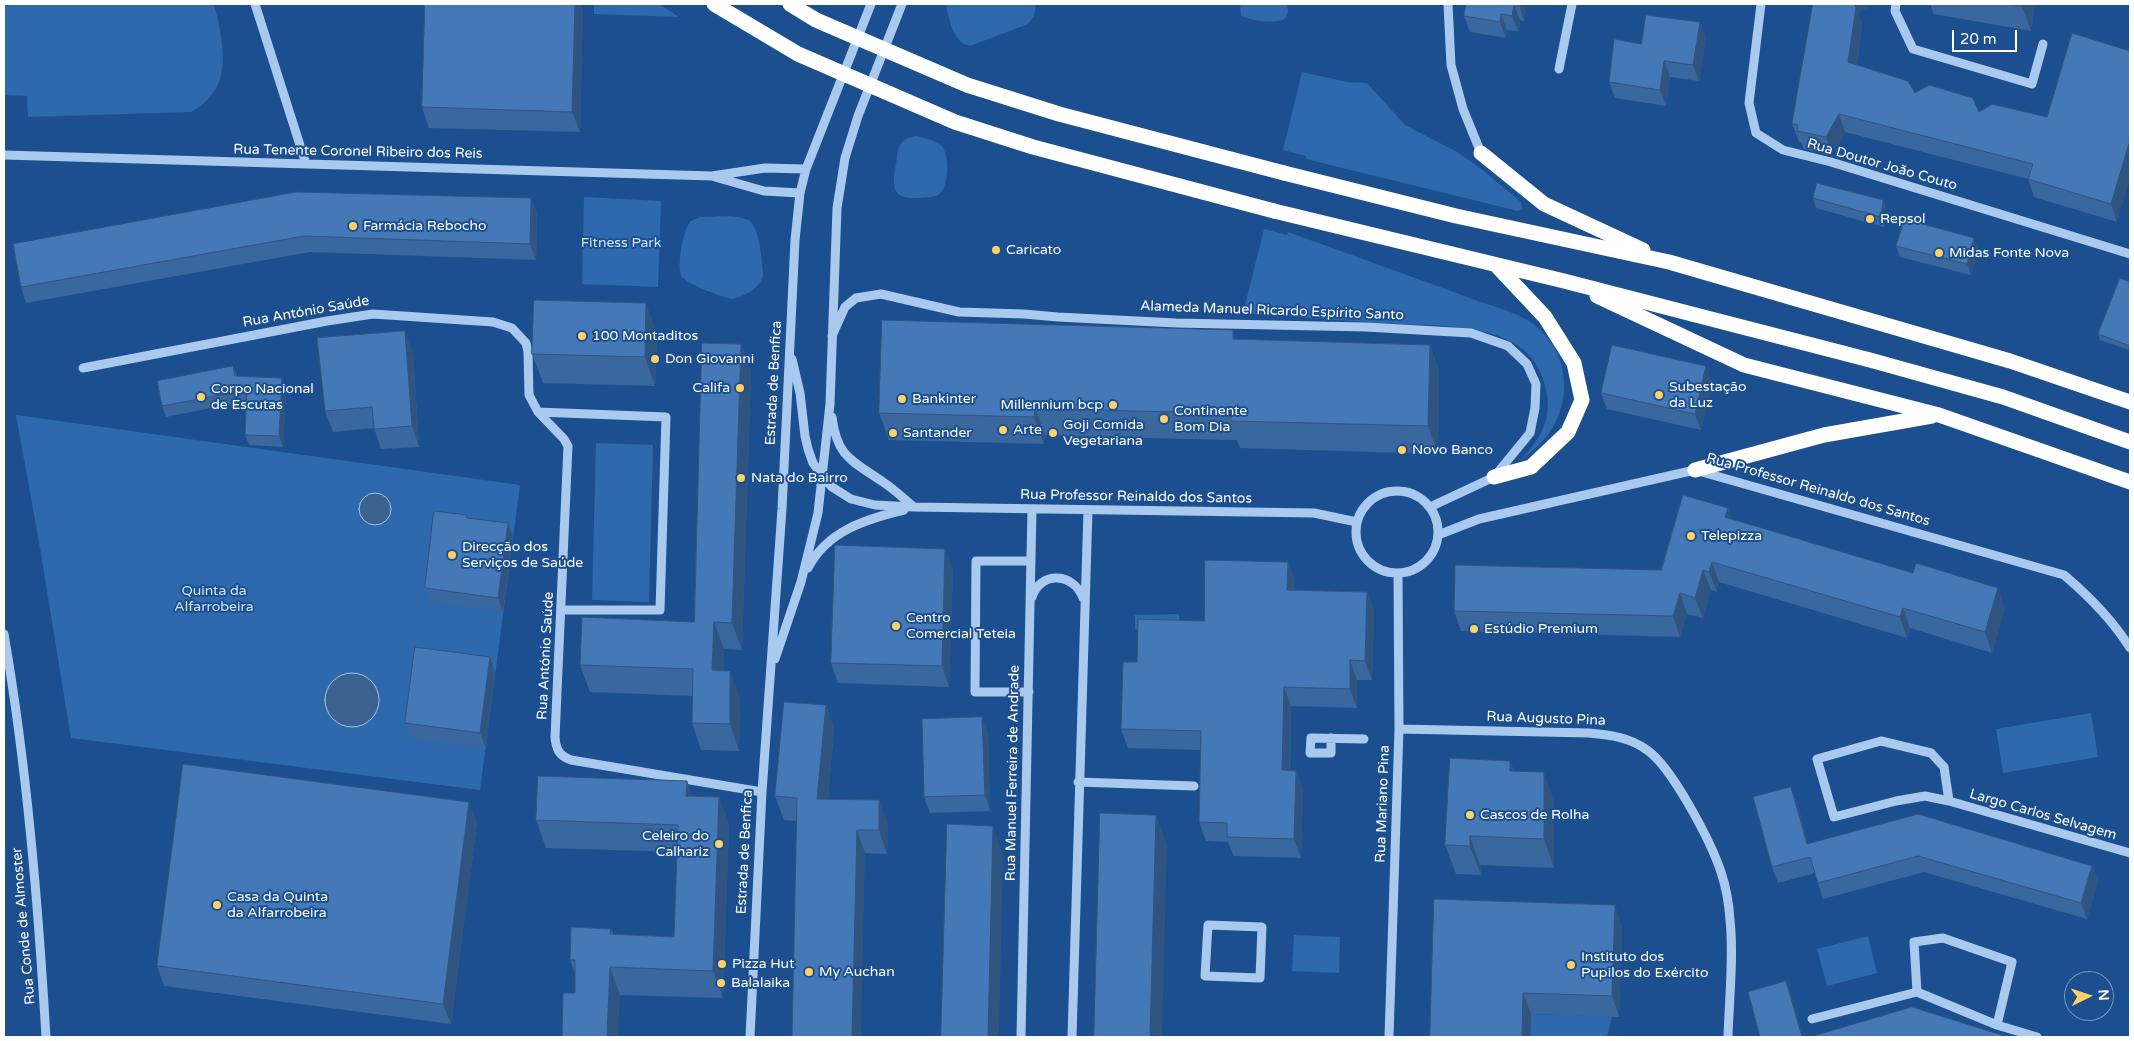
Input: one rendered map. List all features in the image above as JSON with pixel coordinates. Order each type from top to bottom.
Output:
[{"type":"highway","points":[[714,4],[798,54],[954,122],[1033,148],[1274,211],[1564,281],[1870,360],[2003,397],[2130,442]]},
{"type":"highway","points":[[790,4],[816,20],[967,85],[1059,114],[1456,216],[1669,262],[2010,361],[2130,402]]},
{"type":"highway","points":[[1481,153],[1544,204],[1669,262]]},
{"type":"highway","points":[[1494,477],[1531,467],[1568,432],[1582,400],[1574,364],[1546,317],[1497,266]]},
{"type":"highway","points":[[1564,281],[1744,365],[1939,415],[2130,482]]},
{"type":"highway","points":[[1695,470],[1824,434],[1939,415]]},
{"type":"street","points":[[255,4],[306,164]]},
{"type":"street","name":"Estrada de Benfica","points":[[750,1037],[762,792],[772,669],[790,352],[794,240],[800,193],[806,168],[871,4]]},
{"type":"street","name":"Estrada de Benfica","points":[[772,669],[801,582],[818,514],[830,404],[837,208],[845,158],[858,116],[902,4]]},
{"type":"street","points":[[1448,4],[1451,65],[1463,109],[1481,153]]},
{"type":"street","points":[[1559,69],[1572,4]]},
{"type":"street","name":"Rua Doutor João Couto","points":[[1761,4],[1749,103],[1756,133],[1783,150],[1831,162],[2130,254]]},
{"type":"street","points":[[1896,4],[1895,11],[1913,48],[2032,84],[2044,44]]},
{"type":"street","name":"Rua Tenente Coronel Ribeiro dos Reis","points":[[4,155],[712,176],[765,168],[806,168]]},
{"type":"street","name":"Rua Tenente Coronel Ribeiro dos Reis","points":[[712,176],[764,192],[800,193]]},
{"type":"street","name":"Alameda Manuel Ricardo Espírito Santo","points":[[832,336],[845,307],[856,298],[869,294],[881,294],[959,312],[1024,314],[1058,318],[1366,327],[1471,333],[1508,346],[1527,364],[1536,384],[1535,408],[1530,433],[1494,477],[1430,508]]},
{"type":"street","name":"Rua António Saúde","points":[[83,368],[327,321],[373,314],[493,322],[512,328],[526,343],[529,395],[538,412],[564,439],[568,446],[556,746],[560,753],[571,760],[762,792]]},
{"type":"street","name":"Rua Professor Reinaldo dos Santos","points":[[790,352],[800,393],[805,436],[813,463],[832,487],[851,499],[875,506],[1314,513],[1357,522]]},
{"type":"street","points":[[830,404],[833,426],[839,445],[848,458],[883,481],[914,507]]},
{"type":"street","points":[[538,412],[666,417],[660,610],[562,610]]},
{"type":"street","name":"Rua Professor Reinaldo dos Santos","points":[[1438,535],[1478,519],[1695,470],[2064,575],[2095,602],[2117,626],[2130,648]]},
{"type":"street","points":[[1398,490],[1416,495],[1430,508],[1437,521],[1438,535],[1434,550],[1425,561],[1413,570],[1398,573],[1380,569],[1365,558],[1357,541],[1357,522],[1365,506],[1380,494],[1398,490]]},
{"type":"street","name":"Rua Professor Reinaldo dos Santos","points":[[801,582],[812,559],[830,539],[844,530],[876,517],[914,507]]},
{"type":"street","name":"Rua Manuel Ferreira de Andrade","points":[[1021,1037],[1032,509]]},
{"type":"street","points":[[1072,1037],[1078,782],[1088,510]]},
{"type":"street","points":[[1029,692],[975,692],[976,561],[1031,560]]},
{"type":"street","name":"Rua Mariano Pina","points":[[1389,1037],[1400,729],[1398,573]]},
{"type":"street","points":[[1031,602],[1034,592],[1046,579],[1063,578],[1074,582],[1080,590],[1084,602]]},
{"type":"street","name":"Rua Conde de Almoster","points":[[4,634],[13,686],[34,870],[46,1037]]},
{"type":"street","name":"Rua Augusto Pina","points":[[1400,729],[1580,732],[1615,736],[1647,750],[1661,762],[1672,777],[1711,848],[1721,872],[1730,922],[1728,1037]]},
{"type":"street","points":[[1331,738],[1364,739]]},
{"type":"street","name":"Largo Carlos Selvagem","points":[[1949,801],[1944,767],[1931,753],[1880,741],[1817,758],[1834,817],[1896,801],[1925,796],[1949,801],[2130,853]]},
{"type":"street","points":[[1078,782],[1194,786]]},
{"type":"street","points":[[1208,925],[1262,927],[1260,978],[1206,976],[1208,925]]},
{"type":"street","points":[[1917,992],[1914,942],[1943,938],[2012,962],[1997,1025]]},
{"type":"street","points":[[1812,1019],[1917,992],[1997,1025],[2037,1037]]},
{"type":"green space","points":[[4,4],[214,4],[222,41],[223,54],[220,79],[215,90],[207,100],[191,112],[28,117],[27,96],[4,95]]},
{"type":"green space","points":[[594,4],[659,4],[679,17],[594,14]]},
{"type":"green space","points":[[946,4],[1036,4],[1034,16],[1028,24],[970,46],[964,44],[956,35],[950,23]]},
{"type":"green space","points":[[1240,4],[1287,4],[1288,10],[1284,19],[1269,22],[1244,17],[1241,15]]},
{"type":"green space","points":[[1302,72],[1347,82],[1367,83],[1405,125],[1457,152],[1480,168],[1521,202],[1522,208],[1518,211],[1306,159],[1306,156],[1283,150]]},
{"type":"green space","points":[[916,136],[936,142],[944,149],[947,163],[946,179],[942,191],[936,196],[903,197],[898,194],[894,185],[899,147],[905,140]]},
{"type":"green space","name":"Fitness Park","points":[[584,197],[661,201],[658,287],[582,284]]},
{"type":"green space","points":[[701,217],[737,217],[748,220],[752,224],[760,245],[763,275],[759,284],[751,291],[731,299],[698,287],[682,277],[680,257],[685,232],[691,221]]},
{"type":"green space","points":[[1264,229],[1287,235],[1288,232],[1506,310],[1532,323],[1549,340],[1556,352],[1564,379],[1561,407],[1549,433],[1519,461],[1532,447],[1542,431],[1547,414],[1547,395],[1544,381],[1535,362],[1526,351],[1506,339],[1472,329],[1433,325],[1243,313]]},
{"type":"green space","name":"Quinta da Alfarrobeira","points":[[16,415],[520,485],[480,790],[71,738]]},
{"type":"green space","points":[[596,443],[653,445],[649,602],[592,600]]},
{"type":"green space","points":[[1179,614],[1180,628],[1135,629],[1135,615]]},
{"type":"green space","points":[[2091,713],[2098,757],[2003,773],[1996,729]]},
{"type":"green space","points":[[1294,935],[1340,937],[1339,973],[1292,971]]},
{"type":"green space","points":[[1868,936],[1877,973],[1827,986],[1817,949]]},
{"type":"green space","points":[[1531,1014],[1612,1016],[1607,1037],[1530,1037]]},
{"type":"shaded area","points":[[375,493],[387,497],[391,509],[387,521],[375,525],[363,521],[359,509],[363,497]]},
{"type":"shaded area","points":[[352,673],[362,675],[371,681],[377,690],[379,700],[377,710],[371,719],[362,725],[352,727],[342,725],[333,719],[327,710],[325,700],[327,690],[333,681],[342,675]]},
{"type":"building","points":[[425,4],[575,4],[572,112],[422,107]]},
{"type":"building","points":[[1466,4],[1514,4],[1512,16],[1501,14],[1500,22],[1464,16]]},
{"type":"building","points":[[1813,4],[1853,4],[1856,7],[1848,62],[1908,81],[1915,93],[1929,85],[1973,98],[1979,112],[1992,104],[2047,117],[2072,33],[2130,51],[2130,140],[2111,204],[2028,179],[2033,164],[1839,114],[1826,137],[1797,131],[1798,125],[1792,124]]},
{"type":"building","points":[[1646,15],[1700,22],[1693,65],[1664,61],[1660,90],[1609,82],[1614,39],[1641,44]]},
{"type":"building","points":[[1817,183],[1883,200],[1881,217],[1813,198]]},
{"type":"building","points":[[296,192],[531,198],[530,244],[304,236],[21,287],[13,244]]},
{"type":"building","name":"Midas Fonte Nova","points":[[1905,219],[1974,238],[1967,264],[1896,246]]},
{"type":"building","points":[[2120,278],[2130,282],[2130,346],[2098,334]]},
{"type":"building","points":[[534,300],[646,303],[645,357],[532,354]]},
{"type":"building","points":[[882,320],[1233,330],[1233,339],[1430,345],[1428,426],[1231,421],[1231,413],[1035,408],[1034,417],[879,413]]},
{"type":"building","points":[[405,331],[412,426],[374,429],[372,407],[325,411],[317,338]]},
{"type":"building","points":[[702,343],[741,344],[732,623],[714,622],[712,670],[730,671],[730,724],[692,723],[693,669],[580,665],[582,617],[694,622]]},
{"type":"building","name":"Subestação da Luz","points":[[1612,345],[1706,366],[1695,414],[1601,393]]},
{"type":"building","points":[[233,366],[235,376],[282,378],[279,436],[245,435],[247,390],[162,406],[157,381]]},
{"type":"building","points":[[1683,495],[1728,508],[1725,517],[1913,573],[1916,563],[1998,588],[1985,632],[1903,608],[1900,617],[1712,562],[1709,572],[1703,570],[1695,598],[1680,593],[1673,616],[1454,611],[1455,565],[1661,570]]},
{"type":"building","points":[[434,511],[467,515],[467,518],[508,523],[498,598],[425,588]]},
{"type":"building","name":"Centro Comercial Teteia","points":[[835,545],[945,549],[942,666],[831,663]]},
{"type":"building","points":[[1205,560],[1288,562],[1287,590],[1367,592],[1365,661],[1350,660],[1350,689],[1284,687],[1282,770],[1296,771],[1294,839],[1227,837],[1227,823],[1199,822],[1201,731],[1121,729],[1123,662],[1137,662],[1138,619],[1204,621]]},
{"type":"building","points":[[415,647],[490,657],[480,733],[405,723]]},
{"type":"building","points":[[784,702],[826,705],[817,799],[879,800],[879,830],[857,830],[852,1037],[792,1037],[797,798],[775,796]]},
{"type":"building","points":[[982,717],[985,795],[924,797],[922,719]]},
{"type":"building","points":[[1450,758],[1510,761],[1510,771],[1544,772],[1544,839],[1470,836],[1470,846],[1445,845]]},
{"type":"building","name":"Casa da Quinta da Alfarrobeira","points":[[183,764],[469,802],[443,1004],[157,966]]},
{"type":"building","points":[[538,776],[687,781],[686,796],[719,797],[713,971],[610,967],[607,1037],[562,1037],[563,993],[575,993],[575,960],[570,960],[571,927],[611,929],[610,934],[674,937],[678,825],[536,820]]},
{"type":"building","points":[[1791,787],[1807,844],[1918,814],[2092,866],[2081,903],[1918,856],[1818,883],[1810,857],[1772,867],[1753,797]]},
{"type":"building","points":[[1100,813],[1156,815],[1150,1037],[1094,1037]]},
{"type":"building","points":[[947,824],[993,826],[988,1037],[941,1037]]},
{"type":"building","points":[[1434,899],[1615,905],[1612,996],[1523,993],[1522,1037],[1430,1037]]},
{"type":"building","points":[[1786,981],[1802,1037],[1760,1037],[1748,992]]},
{"type":"building","points":[[1912,1007],[2008,1037],[1810,1037]]},
{"type":"place","name":"Repsol","points":[[1870,219]]},
{"type":"place","name":"Farmácia Rebocho","points":[[353,226]]},
{"type":"place","name":"Caricato","points":[[996,250]]},
{"type":"place","name":"Midas Fonte Nova","points":[[1939,253]]},
{"type":"place","name":"100 Montaditos","points":[[582,336]]},
{"type":"place","name":"Don Giovanni","points":[[655,359]]},
{"type":"place","name":"Califa","points":[[740,388]]},
{"type":"place","name":"Subestação da Luz","points":[[1659,395]]},
{"type":"place","name":"Corpo Nacional de Escutas","points":[[201,397]]},
{"type":"place","name":"Bankinter","points":[[902,399]]},
{"type":"place","name":"Millennium bcp","points":[[1113,405]]},
{"type":"place","name":"Continente Bom Dia","points":[[1164,419]]},
{"type":"place","name":"Arte","points":[[1003,430]]},
{"type":"place","name":"Santander","points":[[893,433]]},
{"type":"place","name":"Goji Comida Vegetariana","points":[[1053,433]]},
{"type":"place","name":"Novo Banco","points":[[1402,450]]},
{"type":"place","name":"Nata do Bairro","points":[[741,478]]},
{"type":"place","name":"Telepizza","points":[[1691,536]]},
{"type":"place","name":"Direcção dos Serviços de Saúde","points":[[452,555]]},
{"type":"place","name":"Centro Comercial Teteia","points":[[896,626]]},
{"type":"place","name":"Estúdio Premium","points":[[1474,629]]},
{"type":"place","name":"Cascos de Rolha","points":[[1470,815]]},
{"type":"place","name":"Celeiro do Calhariz","points":[[719,844]]},
{"type":"place","name":"Casa da Quinta da Alfarrobeira","points":[[217,905]]},
{"type":"place","name":"Pizza Hut","points":[[722,964]]},
{"type":"place","name":"Instituto dos Pupilos do Exército","points":[[1571,965]]},
{"type":"place","name":"My Auchan","points":[[809,972]]},
{"type":"place","name":"Balalaika","points":[[721,983]]}]
